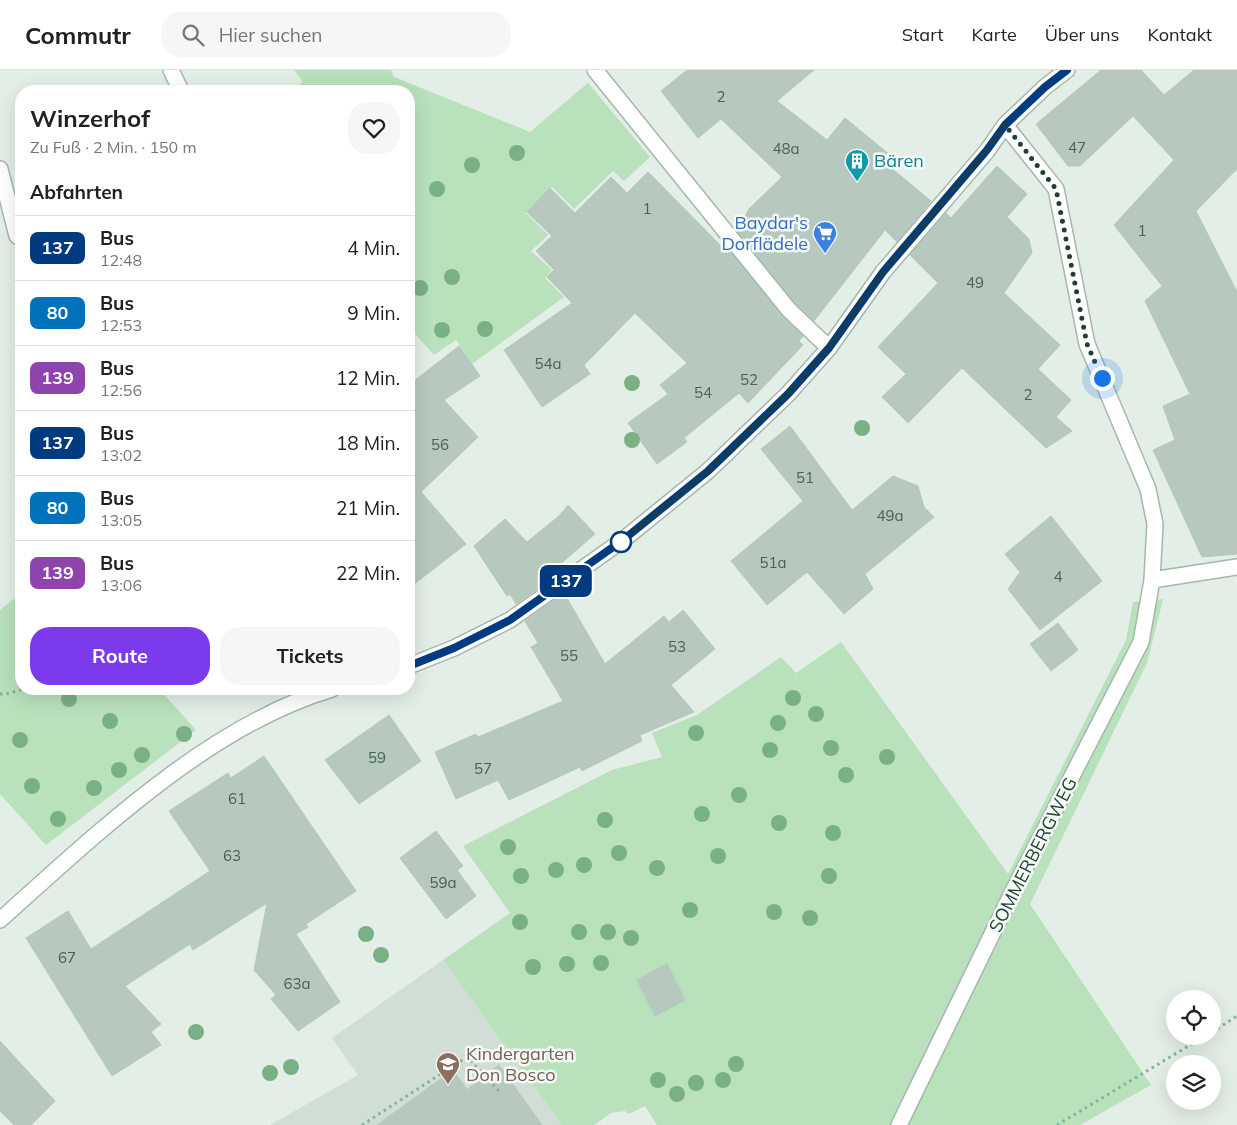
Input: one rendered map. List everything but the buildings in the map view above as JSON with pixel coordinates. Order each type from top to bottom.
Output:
[{"type":"street","points":[[171,70],[178,85]]},
{"type":"street","points":[[595,70],[789,310],[829,348]]},
{"type":"street","points":[[415,664],[454,648],[510,620],[623,540],[708,471],[788,394],[829,348],[883,272],[987,150],[1005,125],[1045,87],[1067,70]]},
{"type":"street","name":"SOMMERBERGWEG","points":[[899,1125],[1014,889],[1141,642],[1152,580],[1154,524],[1148,489],[1087,344],[1056,189],[1005,125]]},
{"type":"street","points":[[0,169],[15,227]]},
{"type":"street","points":[[1152,580],[1237,567]]},
{"type":"street","points":[[0,920],[117,816],[226,737],[286,706],[314,695]]},
{"type":"path","points":[[0,694],[15,692]]},
{"type":"path","points":[[1221,1026],[1237,1016]]},
{"type":"path","points":[[1057,1125],[1190,1045]]},
{"type":"path","points":[[362,1125],[467,1057],[500,1091]]},
{"type":"shaded area","points":[[443,960],[562,1125],[270,1125],[358,1075],[332,1038]]},
{"type":"green space","points":[[294,70],[391,70],[394,77],[414,85],[299,85],[303,82]]},
{"type":"green space","points":[[588,83],[650,157],[624,181],[613,171],[574,209],[552,187],[526,213],[548,235],[531,251],[552,270],[545,278],[564,297],[472,364],[456,340],[434,355],[415,334],[415,85],[530,132]]},
{"type":"green space","points":[[15,598],[15,695],[164,695],[196,730],[46,845],[0,794],[0,610]]},
{"type":"green space","points":[[1163,599],[1147,663],[1030,904],[1151,1085],[1080,1125],[657,1125],[645,1106],[629,1114],[625,1111],[611,1113],[594,1125],[562,1125],[443,960],[510,913],[463,846],[612,770],[662,757],[652,733],[697,715],[781,657],[796,673],[841,642],[1008,874],[1126,640],[1133,602]]},
{"type":"bus line","name":"137","points":[[415,664],[454,648],[510,620],[623,540],[708,471],[788,394],[829,348],[883,272],[987,150],[1005,125],[1045,87],[1067,70]]},
{"type":"place","name":"Bären","points":[[857,182]]},
{"type":"place","name":"Baydar's Dorflädele","points":[[825,254]]},
{"type":"place","name":"Kindergarten Don Bosco","points":[[448,1085]]},
{"type":"route","points":[[621,542],[708,471],[788,394],[829,348],[883,272],[987,150],[1005,125],[1056,189],[1087,344],[1102,378]]}]
